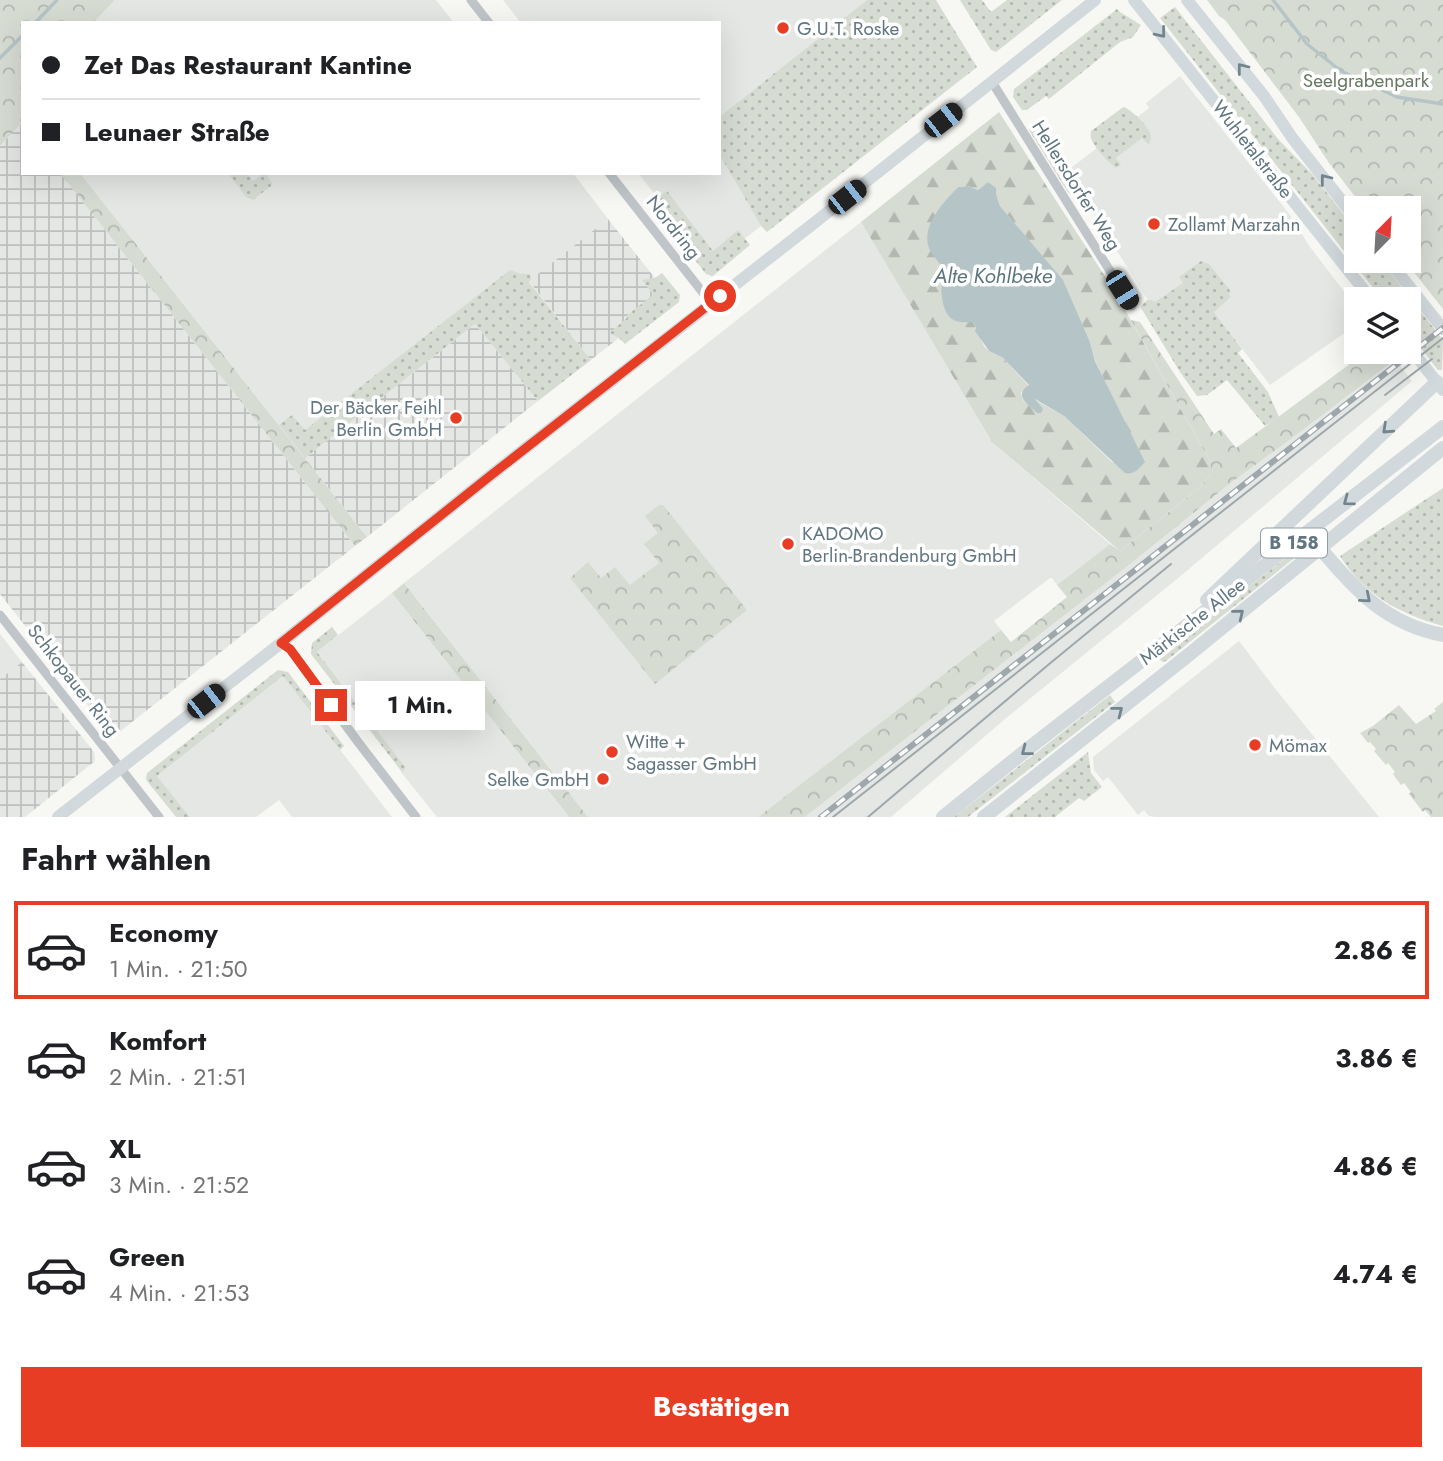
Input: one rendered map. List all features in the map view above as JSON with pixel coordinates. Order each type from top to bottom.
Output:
[{"type":"main road","points":[[1147,656],[1441,383]]},
{"type":"main road","name":"Märkische Allee","points":[[943,817],[1442,428]]},
{"type":"main road","name":"Märkische Allee","points":[[984,817],[1177,665],[1443,448]]},
{"type":"main road","points":[[1320,548],[1354,588],[1385,613],[1420,629],[1443,635]]},
{"type":"street","points":[[471,0],[487,21]]},
{"type":"street","points":[[58,817],[1095,0]]},
{"type":"street","name":"Wuhletalstraße","points":[[1134,0],[1361,287]]},
{"type":"street","name":"Wuhletalstraße","points":[[1187,0],[1264,96],[1293,139],[1344,204]]},
{"type":"street","name":"Hellersdorfer Weg","points":[[992,82],[1132,306]]},
{"type":"street","name":"Nordring","points":[[611,175],[711,303]]},
{"type":"street","points":[[1399,273],[1443,329]]},
{"type":"street","points":[[1421,360],[1441,383]]},
{"type":"street","name":"Schkopauer Ring","points":[[0,615],[159,817]]},
{"type":"street","points":[[281,643],[290,649],[416,817]]},
{"type":"shaded area","points":[[115,0],[436,0],[452,21],[95,21]]},
{"type":"shaded area","points":[[503,0],[867,0],[721,115],[721,21],[519,21]]},
{"type":"shaded area","points":[[1180,76],[1290,215],[1310,247],[1344,291],[1344,333],[1270,385],[1191,282],[1151,305],[1067,171],[1149,108],[1146,103]]},
{"type":"shaded area","points":[[21,124],[21,175],[62,175],[355,546],[113,737],[0,594],[0,146]]},
{"type":"shaded area","points":[[721,157],[761,226],[711,265],[640,175],[721,175]]},
{"type":"shaded area","points":[[82,175],[575,175],[608,219],[305,458]]},
{"type":"shaded area","points":[[608,219],[670,297],[591,360],[529,281]]},
{"type":"shaded area","points":[[861,222],[992,442],[1110,544],[1057,585],[1050,578],[994,621],[1001,630],[758,817],[588,817],[404,583]]},
{"type":"shaded area","points":[[475,324],[538,401],[367,537],[305,458]]},
{"type":"shaded area","points":[[1388,364],[1399,364],[1412,381],[891,817],[805,817],[1228,485]]},
{"type":"shaded area","points":[[392,593],[569,817],[437,817],[401,772],[406,768],[317,652]]},
{"type":"shaded area","points":[[0,634],[22,662],[0,679]]},
{"type":"shaded area","points":[[1239,641],[1379,817],[1156,817],[1149,816],[1144,810],[1138,815],[1108,777],[1103,781],[1094,770],[1093,757]]},
{"type":"shaded area","points":[[22,662],[94,752],[95,761],[25,817],[0,817],[0,679]]},
{"type":"shaded area","points":[[283,676],[392,817],[292,817],[279,800],[256,817],[190,817],[157,776]]},
{"type":"green space","points":[[0,0],[115,0],[95,21],[21,21],[21,124],[0,146]]},
{"type":"green space","points":[[867,0],[936,0],[977,67],[767,232],[721,157],[721,115]]},
{"type":"green space","points":[[960,0],[982,0],[991,12],[1007,0],[1062,0],[996,52],[991,50]]},
{"type":"green space","name":"Seelgrabenpark","points":[[1207,0],[1443,0],[1443,309],[1414,273],[1421,273],[1421,196],[1355,196],[1299,117],[1225,20]]},
{"type":"green space","points":[[1175,7],[1278,139],[1313,175],[1344,215],[1344,251],[1160,18]]},
{"type":"green space","points":[[1117,9],[1141,25],[1133,37],[1120,42],[1049,99],[1046,96],[1027,110],[1022,110],[1013,97],[1014,89]]},
{"type":"green space","points":[[1124,107],[1143,122],[1151,138],[1149,145],[1142,138],[1116,158],[1121,165],[1116,168],[1095,145],[1091,131]]},
{"type":"green space","points":[[999,112],[1115,292],[1211,463],[1211,474],[1199,488],[1120,551],[992,442],[861,222]],"holes":[[[988,182],[997,192],[1000,206],[1063,281],[1090,342],[1107,386],[1113,463],[1064,416],[1032,398],[1037,413],[1023,400],[1021,393],[1029,386],[1003,358],[984,346],[973,322],[945,308],[937,213],[958,187],[968,186],[978,190]]]},
{"type":"green space","points":[[1031,124],[1038,127],[1084,187],[1080,196],[1067,191],[1029,130]]},
{"type":"green space","points":[[62,175],[82,175],[367,537],[355,546]]},
{"type":"green space","points":[[230,175],[248,175],[253,181],[267,175],[271,186],[253,200],[246,197]]},
{"type":"green space","points":[[667,191],[713,251],[738,230],[750,245],[713,276],[706,274],[650,203]]},
{"type":"green space","points":[[1201,261],[1209,264],[1230,290],[1231,297],[1214,312],[1242,349],[1238,353],[1268,392],[1279,417],[1265,426],[1227,380],[1207,395],[1197,396],[1141,308],[1147,300],[1155,302],[1183,283],[1179,277]]},
{"type":"green space","points":[[510,270],[530,274],[529,282],[591,360],[538,401],[475,324],[305,458],[279,425],[292,415],[305,430]]},
{"type":"green space","points":[[662,273],[680,295],[679,302],[625,344],[609,333],[653,295],[642,280],[655,278]]},
{"type":"green space","points":[[1361,273],[1390,273],[1401,287],[1373,287]]},
{"type":"green space","points":[[1421,312],[1443,340],[1442,370],[1438,370],[1421,348]]},
{"type":"green space","points":[[1131,320],[1140,322],[1214,434],[1221,429],[1236,448],[1350,364],[1389,364],[1228,485],[805,817],[758,817],[1001,630],[1011,642],[1067,597],[1057,585],[1110,544],[1120,551],[1199,488],[1211,474],[1211,463]]},
{"type":"green space","points":[[1443,488],[1443,626],[1384,601],[1360,582],[1340,556]]},
{"type":"green space","points":[[659,505],[664,506],[747,610],[655,684],[570,578],[588,562],[601,578],[615,567],[630,585],[659,563],[644,544],[658,533],[645,516]]},
{"type":"green space","points":[[1325,528],[1328,531],[1166,661],[1160,660],[1161,654]]},
{"type":"green space","points":[[404,583],[588,817],[569,817],[392,593]]},
{"type":"green space","points":[[332,627],[338,635],[317,652],[406,768],[402,772],[311,654],[312,643]]},
{"type":"green space","points":[[278,670],[288,672],[344,746],[340,750],[283,676],[157,776],[190,817],[176,817],[147,781],[147,773]]},
{"type":"green space","points":[[1110,695],[1115,702],[968,817],[954,817]]},
{"type":"green space","points":[[1443,702],[1443,817],[1431,817],[1425,810],[1423,812],[1404,783],[1401,785],[1388,763],[1386,765],[1374,751],[1376,749],[1360,733],[1399,705],[1416,724],[1436,711],[1434,709]]},
{"type":"green space","points":[[1088,752],[1091,773],[1102,787],[1084,801],[1079,798],[1055,817],[1005,817]]},
{"type":"water","name":"Alte Kohlbeke","points":[[988,182],[996,188],[1000,206],[1063,280],[1090,342],[1095,361],[1145,462],[1134,472],[1125,473],[1064,416],[1035,399],[1043,409],[1041,413],[1037,413],[1022,396],[1029,385],[1003,358],[989,351],[975,331],[973,322],[956,321],[946,312],[941,289],[943,268],[929,248],[929,229],[936,213],[958,187],[968,186],[978,190]]},
{"type":"waterway","points":[[37,21],[57,0]]},
{"type":"waterway","points":[[1273,0],[1307,44],[1341,71],[1397,97],[1443,104]]},
{"type":"waterway","points":[[0,58],[21,37]]},
{"type":"tram line","points":[[833,817],[1443,338]]},
{"type":"tram line","points":[[1385,395],[1432,359]]},
{"type":"tram line","points":[[868,817],[1171,564]]},
{"type":"railway","points":[[821,817],[1443,328]]},
{"type":"place","name":"G.U.T. Roske","points":[[783,28]]},
{"type":"place","name":"Zollamt Marzahn","points":[[1154,224]]},
{"type":"place","name":"Der Bäcker Feihl Berlin GmbH","points":[[456,418]]},
{"type":"place","name":"KADOMO Berlin-Brandenburg GmbH","points":[[788,544]]},
{"type":"place","name":"Mömax","points":[[1255,745]]},
{"type":"place","name":"Witte + Sagasser GmbH","points":[[612,752]]},
{"type":"place","name":"Selke GmbH","points":[[603,779]]},
{"type":"route","points":[[331,705],[290,649],[281,643],[720,296]]}]
